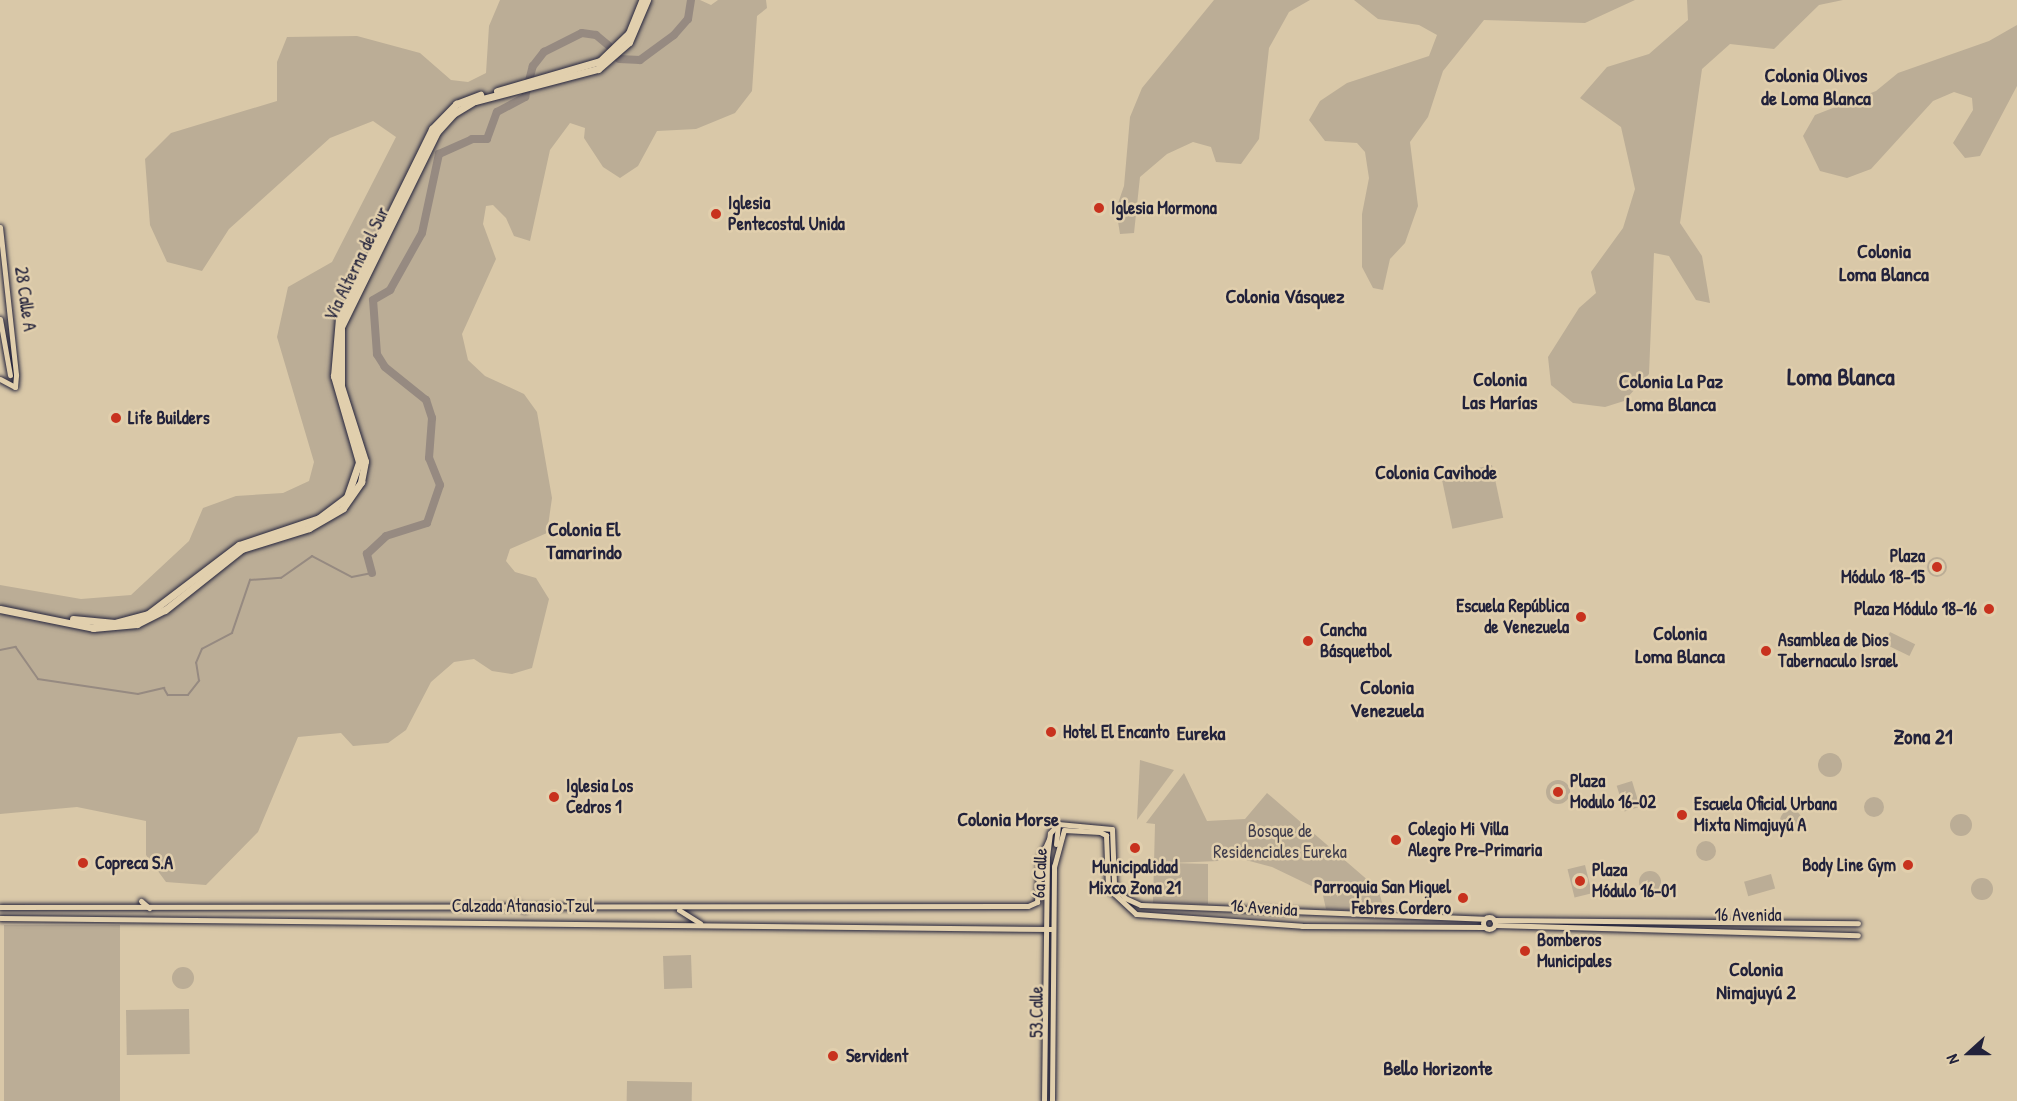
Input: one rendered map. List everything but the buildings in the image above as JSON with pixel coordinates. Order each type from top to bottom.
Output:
[{"type":"highway","name":"Vía Alterna del Sur","points":[[627,40],[642,0]]},
{"type":"highway","name":"Vía Alterna del Sur","points":[[0,607],[78,622],[115,625],[155,616],[240,547],[322,523],[356,492],[363,450],[341,386],[339,338],[425,150],[443,123],[474,99],[539,83],[601,63],[627,40],[647,0]]},
{"type":"main road","name":"28 Calle A","points":[[0,227],[10,377]]},
{"type":"main road","points":[[0,319],[10,377],[0,379]]},
{"type":"main road","points":[[1050,836],[1058,824]]},
{"type":"main road","name":"16 Avenida","points":[[1058,824],[1106,825],[1115,838],[1114,884],[1132,903],[1388,917],[1484,919],[1494,923],[1858,935]]},
{"type":"main road","name":"6a Calle","points":[[1049,915],[1058,824]]},
{"type":"main road","name":"16 Avenida","points":[[1054,867],[1064,830],[1104,833],[1108,888],[1136,914],[1388,928],[1484,927],[1494,923],[1858,923]]},
{"type":"main road","name":"6a Calle","points":[[1049,927],[1050,836]]},
{"type":"main road","name":"Calzada Atanasio Tzul","points":[[0,907],[527,910],[1033,906],[1041,856],[1050,836]]},
{"type":"main road","points":[[141,901],[150,908],[158,901]]},
{"type":"main road","points":[[516,903],[527,910],[539,903]]},
{"type":"main road","points":[[676,909],[700,922]]},
{"type":"main road","points":[[1388,917],[1388,928]]},
{"type":"main road","name":"Calzada Atanasio Tzul","points":[[0,918],[700,922],[1032,930],[1049,927]]},
{"type":"main road","points":[[1484,919],[1484,927]]},
{"type":"main road","name":"53 Calle","points":[[1044,1101],[1046,956],[1049,927]]},
{"type":"main road","name":"53 Calle","points":[[1049,927],[1052,1101]]},
{"type":"main road","points":[[1032,930],[1041,937],[1046,956]]},
{"type":"green space","points":[[500,0],[700,0],[711,5],[718,0],[766,0],[767,8],[757,16],[752,91],[735,113],[696,129],[657,131],[638,166],[620,178],[603,167],[584,138],[585,128],[570,123],[550,150],[530,241],[514,236],[506,218],[493,205],[486,206],[483,224],[496,259],[462,334],[468,360],[485,376],[524,394],[537,412],[552,498],[547,533],[510,549],[506,561],[515,572],[536,578],[549,599],[532,668],[512,674],[492,671],[474,659],[454,662],[431,682],[406,730],[388,743],[353,746],[341,733],[298,737],[258,832],[206,885],[166,882],[146,855],[146,821],[77,807],[0,814],[0,585],[81,599],[131,595],[189,541],[203,508],[236,496],[283,493],[309,481],[314,462],[277,337],[288,287],[332,262],[396,137],[373,121],[330,138],[229,229],[202,271],[167,262],[150,225],[145,159],[171,133],[277,101],[277,62],[287,37],[357,36],[420,53],[451,80],[468,82],[486,73],[489,26]]},
{"type":"green space","points":[[1214,0],[1310,0],[1289,12],[1269,48],[1259,139],[1241,164],[1216,162],[1211,147],[1193,142],[1167,154],[1140,177],[1134,233],[1120,234],[1116,209],[1124,186],[1130,117],[1142,88]]},
{"type":"green space","points":[[1354,0],[1635,0],[1585,23],[1484,20],[1443,71],[1428,117],[1410,142],[1418,206],[1405,243],[1390,259],[1383,290],[1373,288],[1362,267],[1362,214],[1369,178],[1365,152],[1357,143],[1325,141],[1309,120],[1320,101],[1347,83],[1429,56],[1437,35],[1419,25],[1378,19]]},
{"type":"green space","points":[[1687,0],[1843,0],[1819,5],[1774,49],[1730,44],[1702,69],[1680,223],[1702,256],[1710,303],[1696,300],[1669,256],[1654,253],[1649,374],[1624,401],[1605,407],[1573,403],[1551,385],[1548,357],[1579,308],[1596,293],[1591,272],[1623,228],[1635,189],[1621,127],[1580,98],[1607,67],[1649,54],[1688,20]]},
{"type":"green space","points":[[2017,25],[2017,86],[1980,156],[1965,158],[1953,143],[1973,110],[1972,98],[1954,92],[1933,101],[1871,169],[1847,178],[1820,171],[1803,136],[1815,115],[1876,91],[1898,73],[1989,41]]},
{"type":"green space","points":[[1492,465],[1503,518],[1452,529],[1441,476]]},
{"type":"green space","name":"Plaza Módulo 18-15","points":[[1937,557],[1944,560],[1947,567],[1944,574],[1937,577],[1930,574],[1927,567],[1930,560]]},
{"type":"green space","points":[[1890,632],[1915,644],[1909,656],[1884,644]]},
{"type":"green space","points":[[1830,753],[1839,756],[1842,765],[1839,774],[1830,777],[1821,774],[1818,765],[1821,756]]},
{"type":"green space","points":[[1140,760],[1174,770],[1137,820]]},
{"type":"green space","name":"Bosque de Residenciales Eureka","points":[[1184,773],[1207,821],[1245,819],[1267,793],[1378,889],[1385,912],[1326,909],[1322,891],[1272,867],[1223,854],[1218,861],[1171,863],[1208,864],[1208,904],[1153,903],[1155,824],[1146,823]]},
{"type":"green space","name":"Plaza Modulo 16-02","points":[[1558,780],[1566,784],[1570,792],[1566,800],[1558,804],[1550,800],[1546,792],[1550,784]]},
{"type":"green space","points":[[1632,781],[1640,807],[1625,811],[1617,786]]},
{"type":"green space","points":[[1874,797],[1881,800],[1884,807],[1881,814],[1874,817],[1867,814],[1864,807],[1867,800]]},
{"type":"green space","points":[[1791,810],[1799,813],[1802,821],[1799,829],[1791,832],[1783,829],[1780,821],[1783,813]]},
{"type":"green space","points":[[1961,814],[1969,817],[1972,825],[1969,833],[1961,836],[1953,833],[1950,825],[1953,817]]},
{"type":"green space","points":[[1706,841],[1713,844],[1716,851],[1713,858],[1706,861],[1699,858],[1696,851],[1699,844]]},
{"type":"green space","name":"Plaza Módulo 16-01","points":[[1585,865],[1592,893],[1575,897],[1568,869]]},
{"type":"green space","points":[[1650,871],[1660,878],[1661,882],[1654,892],[1650,893],[1640,886],[1639,882],[1646,872]]},
{"type":"green space","points":[[1771,874],[1775,888],[1748,896],[1744,882]]},
{"type":"green space","points":[[1982,878],[1990,881],[1993,889],[1990,897],[1982,900],[1974,897],[1971,889],[1974,881]]},
{"type":"green space","points":[[4,925],[120,925],[120,1101],[4,1101]]},
{"type":"green space","points":[[691,955],[692,988],[664,989],[663,956]]},
{"type":"green space","points":[[183,967],[191,970],[194,978],[191,986],[183,989],[175,986],[172,978],[175,970]]},
{"type":"green space","points":[[189,1009],[190,1054],[127,1055],[126,1010]]},
{"type":"green space","points":[[627,1081],[692,1082],[692,1101],[627,1101]]},
{"type":"waterway","points":[[619,59],[640,60],[674,35],[688,19],[691,0]]},
{"type":"waterway","points":[[372,573],[367,554],[386,536],[427,523],[440,485],[429,458],[432,418],[426,400],[385,367],[377,354],[373,300],[390,290],[422,233],[439,154],[472,139],[487,139],[497,112],[525,97],[533,66],[544,52],[582,33],[596,35],[608,45]]},
{"type":"waterway","points":[[0,650],[16,647],[38,679],[138,694],[164,688],[168,695],[188,695],[199,681],[196,663],[202,649],[232,633],[250,580],[281,578],[312,556],[352,577],[372,573]]},
{"type":"place","name":"Iglesia Mormona","points":[[1099,208]]},
{"type":"place","name":"Iglesia Pentecostal Unida","points":[[716,214]]},
{"type":"place","name":"Life Builders","points":[[116,418]]},
{"type":"place","name":"Plaza Módulo 18-15","points":[[1937,567]]},
{"type":"place","name":"Plaza Módulo 18-16","points":[[1989,609]]},
{"type":"place","name":"Escuela República de Venezuela","points":[[1581,617]]},
{"type":"place","name":"Cancha Básquetbol","points":[[1308,641]]},
{"type":"place","name":"Asamblea de Dios Tabernaculo Israel","points":[[1766,651]]},
{"type":"place","name":"Hotel El Encanto","points":[[1051,732]]},
{"type":"place","name":"Plaza Modulo 16-02","points":[[1558,792]]},
{"type":"place","name":"Iglesia Los Cedros 1","points":[[554,797]]},
{"type":"place","name":"Escuela Oficial Urbana Mixta Nimajuyú A","points":[[1682,815]]},
{"type":"place","name":"Colegio Mi Villa Alegre Pre-Primaria","points":[[1396,840]]},
{"type":"place","name":"Municipalidad Mixco Zona 21","points":[[1135,848]]},
{"type":"place","name":"Copreca S.A","points":[[83,863]]},
{"type":"place","name":"Body Line Gym","points":[[1908,865]]},
{"type":"place","name":"Plaza Módulo 16-01","points":[[1580,881]]},
{"type":"place","name":"Parroquia San Miguel Febres Cordero","points":[[1463,898]]},
{"type":"place","name":"Bomberos Municipales","points":[[1525,951]]},
{"type":"place","name":"Servident","points":[[833,1056]]},
{"type":"district","name":"Colonia Olivos de Loma Blanca","points":[[1816,86]]},
{"type":"district","name":"Colonia Loma Blanca","points":[[1884,262]]},
{"type":"district","name":"Colonia Vásquez","points":[[1285,295]]},
{"type":"district","name":"Loma Blanca","points":[[1841,377]]},
{"type":"district","name":"Colonia Las Marías","points":[[1500,390]]},
{"type":"district","name":"Colonia La Paz Loma Blanca","points":[[1671,392]]},
{"type":"district","name":"Colonia Cavihode","points":[[1436,471]]},
{"type":"district","name":"Colonia El Tamarindo","points":[[584,540]]},
{"type":"district","name":"Colonia Loma Blanca","points":[[1680,644]]},
{"type":"district","name":"Colonia Venezuela","points":[[1387,698]]},
{"type":"district","name":"Eureka","points":[[1201,732]]},
{"type":"district","name":"Zona 21","points":[[1923,737]]},
{"type":"district","name":"Colonia Morse","points":[[1008,818]]},
{"type":"district","name":"Colonia Nimajuyú 2","points":[[1756,980]]},
{"type":"district","name":"Bello Horizonte","points":[[1438,1067]]}]
